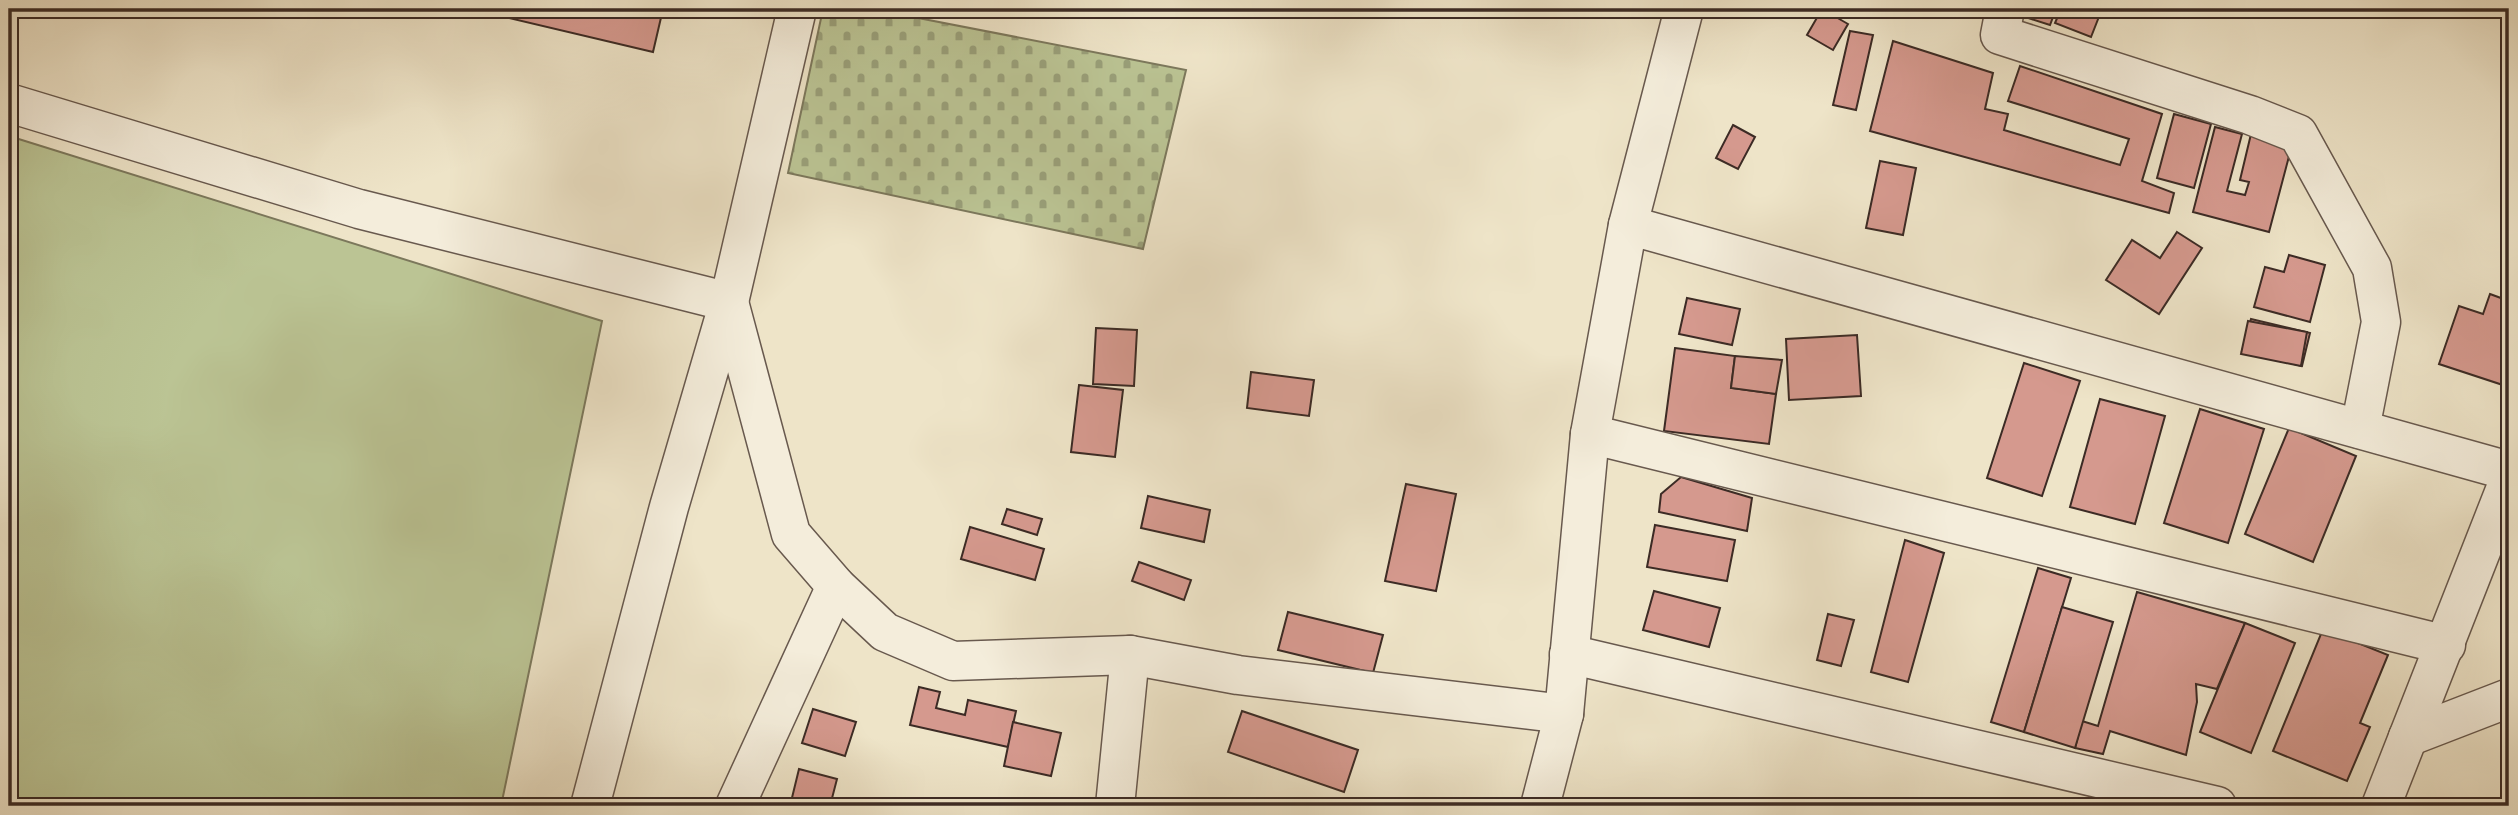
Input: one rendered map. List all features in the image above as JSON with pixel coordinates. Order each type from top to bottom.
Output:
[{"type":"street","points":[[590,806],[669,507],[729,302],[797,9]]},
{"type":"street","points":[[1540,806],[1564,713],[1590,434],[1628,225],[1684,9]]},
{"type":"street","points":[[2005,9],[2000,35],[2250,115],[2298,134],[2372,268],[2381,322],[2360,429]]},
{"type":"street","points":[[9,103],[359,209],[729,302]]},
{"type":"street","points":[[1628,225],[2509,471]]},
{"type":"street","points":[[729,302],[792,534],[836,586],[885,632],[953,661],[1130,654],[1238,675],[1564,713]]},
{"type":"street","points":[[1590,434],[2446,645]]},
{"type":"street","points":[[2381,806],[2509,480]]},
{"type":"street","points":[[735,806],[836,586]]},
{"type":"street","points":[[1115,806],[1130,654]]},
{"type":"street","points":[[1569,654],[2217,806]]},
{"type":"street","points":[[2408,737],[2509,698]]},
{"type":"green space","points":[[823,9],[872,9],[1186,70],[1143,249],[788,173]]},
{"type":"green space","points":[[9,136],[602,321],[501,806],[9,806]]},
{"type":"building","points":[[471,9],[663,9],[653,52]]},
{"type":"building","points":[[1822,9],[1848,24],[1833,50],[1807,35]]},
{"type":"building","points":[[2025,9],[2056,9],[2050,25],[2022,16]]},
{"type":"building","points":[[2061,9],[2102,9],[2091,37],[2055,23]]},
{"type":"building","points":[[1850,31],[1873,35],[1856,110],[1833,105]]},
{"type":"building","points":[[1893,41],[1993,73],[1985,109],[2008,114],[2004,130],[2120,165],[2129,139],[2008,101],[2020,66],[2162,114],[2142,181],[2174,193],[2169,213],[1870,131]]},
{"type":"building","points":[[2174,114],[2211,124],[2194,188],[2157,178]]},
{"type":"building","points":[[1733,125],[1755,137],[1738,169],[1716,158]]},
{"type":"building","points":[[2215,127],[2242,134],[2227,191],[2245,195],[2249,182],[2240,180],[2251,134],[2292,145],[2269,232],[2193,212]]},
{"type":"building","points":[[1880,161],[1916,168],[1903,235],[1866,228]]},
{"type":"building","points":[[2177,232],[2202,248],[2159,314],[2106,280],[2132,240],[2160,258]]},
{"type":"building","points":[[2289,255],[2325,265],[2310,322],[2254,307],[2265,267],[2284,272]]},
{"type":"building","points":[[2490,294],[2509,301],[2506,320],[2509,321],[2509,387],[2439,364],[2459,306],[2483,314]]},
{"type":"building","points":[[1687,298],[1740,309],[1732,345],[1679,334]]},
{"type":"building","points":[[2251,319],[2310,333],[2302,366],[2242,351]]},
{"type":"building","points":[[2248,321],[2307,332],[2301,366],[2241,354]]},
{"type":"building","points":[[1096,328],[1137,330],[1134,386],[1093,384]]},
{"type":"building","points":[[1857,335],[1861,396],[1789,400],[1786,339]]},
{"type":"building","points":[[1675,348],[1735,356],[1731,388],[1776,394],[1769,444],[1664,431]]},
{"type":"building","points":[[1735,356],[1782,360],[1776,394],[1731,388]]},
{"type":"building","points":[[2024,363],[2080,381],[2042,496],[1987,478]]},
{"type":"building","points":[[1251,372],[1314,380],[1309,416],[1247,408]]},
{"type":"building","points":[[1079,385],[1123,390],[1115,457],[1071,452]]},
{"type":"building","points":[[2100,399],[2165,416],[2135,524],[2070,507]]},
{"type":"building","points":[[2200,409],[2264,429],[2228,543],[2164,523]]},
{"type":"building","points":[[2289,428],[2356,456],[2313,562],[2245,534]]},
{"type":"building","points":[[1681,477],[1752,498],[1747,531],[1659,512],[1661,494]]},
{"type":"building","points":[[1406,484],[1456,494],[1436,591],[1385,581]]},
{"type":"building","points":[[1148,496],[1210,510],[1204,542],[1141,528]]},
{"type":"building","points":[[1007,509],[1042,519],[1037,535],[1002,524]]},
{"type":"building","points":[[1655,525],[1735,540],[1727,581],[1647,567]]},
{"type":"building","points":[[970,527],[1044,549],[1035,580],[961,559]]},
{"type":"building","points":[[1905,540],[1944,553],[1908,682],[1871,672]]},
{"type":"building","points":[[1139,562],[1191,580],[1184,600],[1132,581]]},
{"type":"building","points":[[2038,568],[2071,578],[2024,732],[1991,722]]},
{"type":"building","points":[[1654,591],[1720,608],[1709,647],[1643,630]]},
{"type":"building","points":[[2137,592],[2245,623],[2217,689],[2196,684],[2197,702],[2186,755],[2110,731],[2103,754],[2075,748],[2082,721],[2098,726]]},
{"type":"building","points":[[2062,607],[2113,622],[2075,748],[2024,732]]},
{"type":"building","points":[[1288,612],[1383,635],[1373,673],[1278,650]]},
{"type":"building","points":[[1828,614],[1854,620],[1841,666],[1817,660]]},
{"type":"building","points":[[2245,623],[2295,643],[2251,753],[2200,732]]},
{"type":"building","points":[[2323,629],[2388,655],[2360,723],[2370,727],[2347,781],[2273,751]]},
{"type":"building","points":[[919,687],[940,692],[936,708],[965,715],[968,700],[1016,711],[1008,747],[910,725]]},
{"type":"building","points":[[813,709],[856,722],[845,756],[802,743]]},
{"type":"building","points":[[1242,711],[1358,750],[1344,792],[1228,752]]},
{"type":"building","points":[[1013,722],[1061,733],[1051,776],[1004,766]]},
{"type":"building","points":[[799,769],[837,779],[830,806],[790,806]]}]
